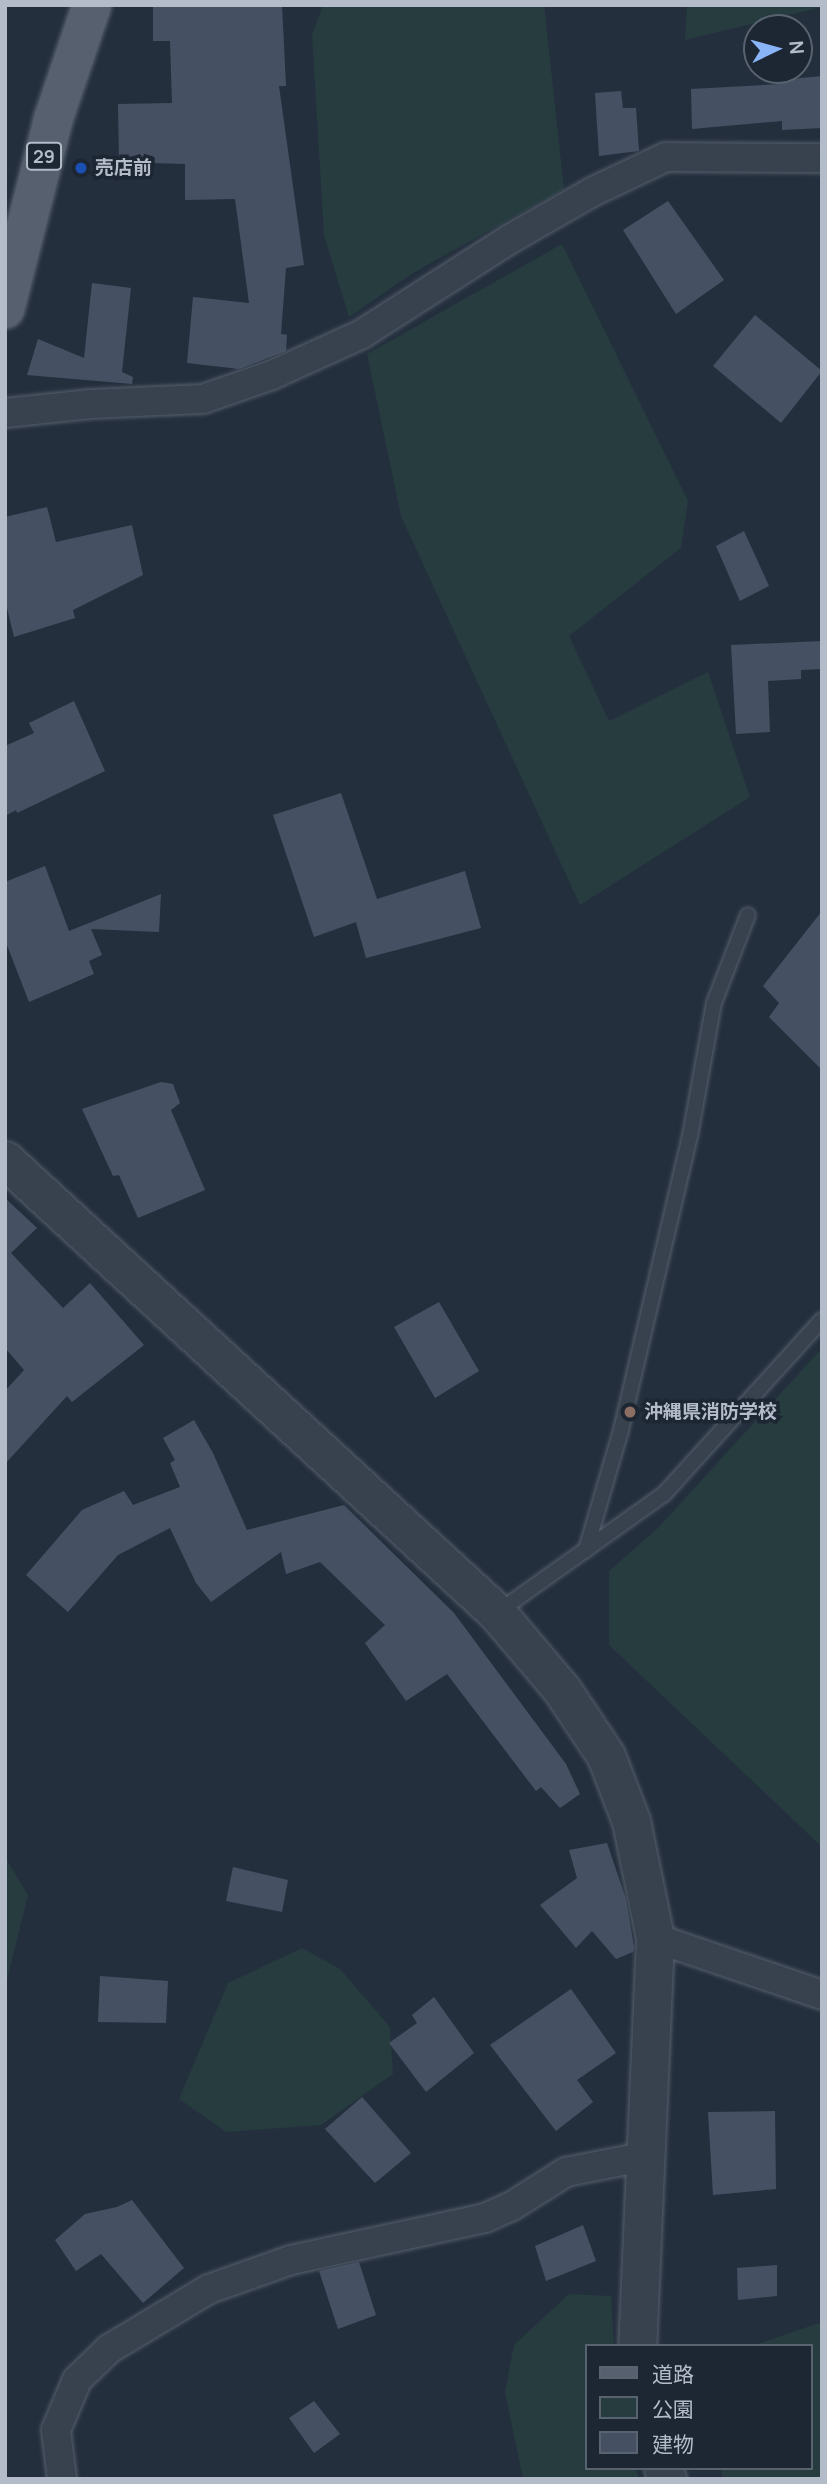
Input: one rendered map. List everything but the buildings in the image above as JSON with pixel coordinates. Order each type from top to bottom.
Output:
[{"type":"main road","name":"29","points":[[5,309],[53,120],[92,5]]},
{"type":"street","points":[[5,413],[91,404],[203,400],[272,375],[362,334],[510,239],[592,192],[666,157],[822,158]]},
{"type":"street","points":[[5,1160],[497,1613],[562,1690],[606,1756],[631,1821],[655,1938],[643,2157],[637,2344]]},
{"type":"street","points":[[655,1938],[822,1995]]},
{"type":"street","points":[[62,2479],[56,2430],[77,2381],[109,2349],[209,2289],[291,2260],[485,2218],[512,2206],[566,2172],[643,2157]]},
{"type":"lane","points":[[586,1550],[621,1430],[690,1136],[714,1003],[748,915]]},
{"type":"lane","points":[[497,1613],[664,1494],[822,1320]]},
{"type":"green space","points":[[323,5],[544,5],[564,189],[413,273],[349,317],[324,235],[312,35]]},
{"type":"green space","points":[[687,5],[822,5],[793,14],[743,14],[743,26],[685,40]]},
{"type":"green space","points":[[562,244],[688,501],[681,548],[569,636],[609,721],[708,672],[750,797],[580,905],[401,516],[367,354]]},
{"type":"green space","points":[[822,1348],[822,1847],[609,1645],[609,1571],[659,1527]]},
{"type":"green space","points":[[5,1857],[28,1895],[5,1988]]},
{"type":"green space","points":[[302,1948],[340,1969],[390,2027],[393,2074],[321,2125],[226,2132],[179,2099],[228,1983]]},
{"type":"green space","points":[[569,2294],[611,2296],[614,2344],[586,2344],[586,2470],[637,2470],[639,2479],[523,2479],[505,2392],[514,2345]]},
{"type":"green space","points":[[822,2322],[822,2479],[723,2479],[721,2470],[813,2470],[813,2344],[758,2344]]},
{"type":"place","name":"売店前","points":[[81,168]]},
{"type":"place","name":"沖縄県消防学校","points":[[630,1412]]}]
